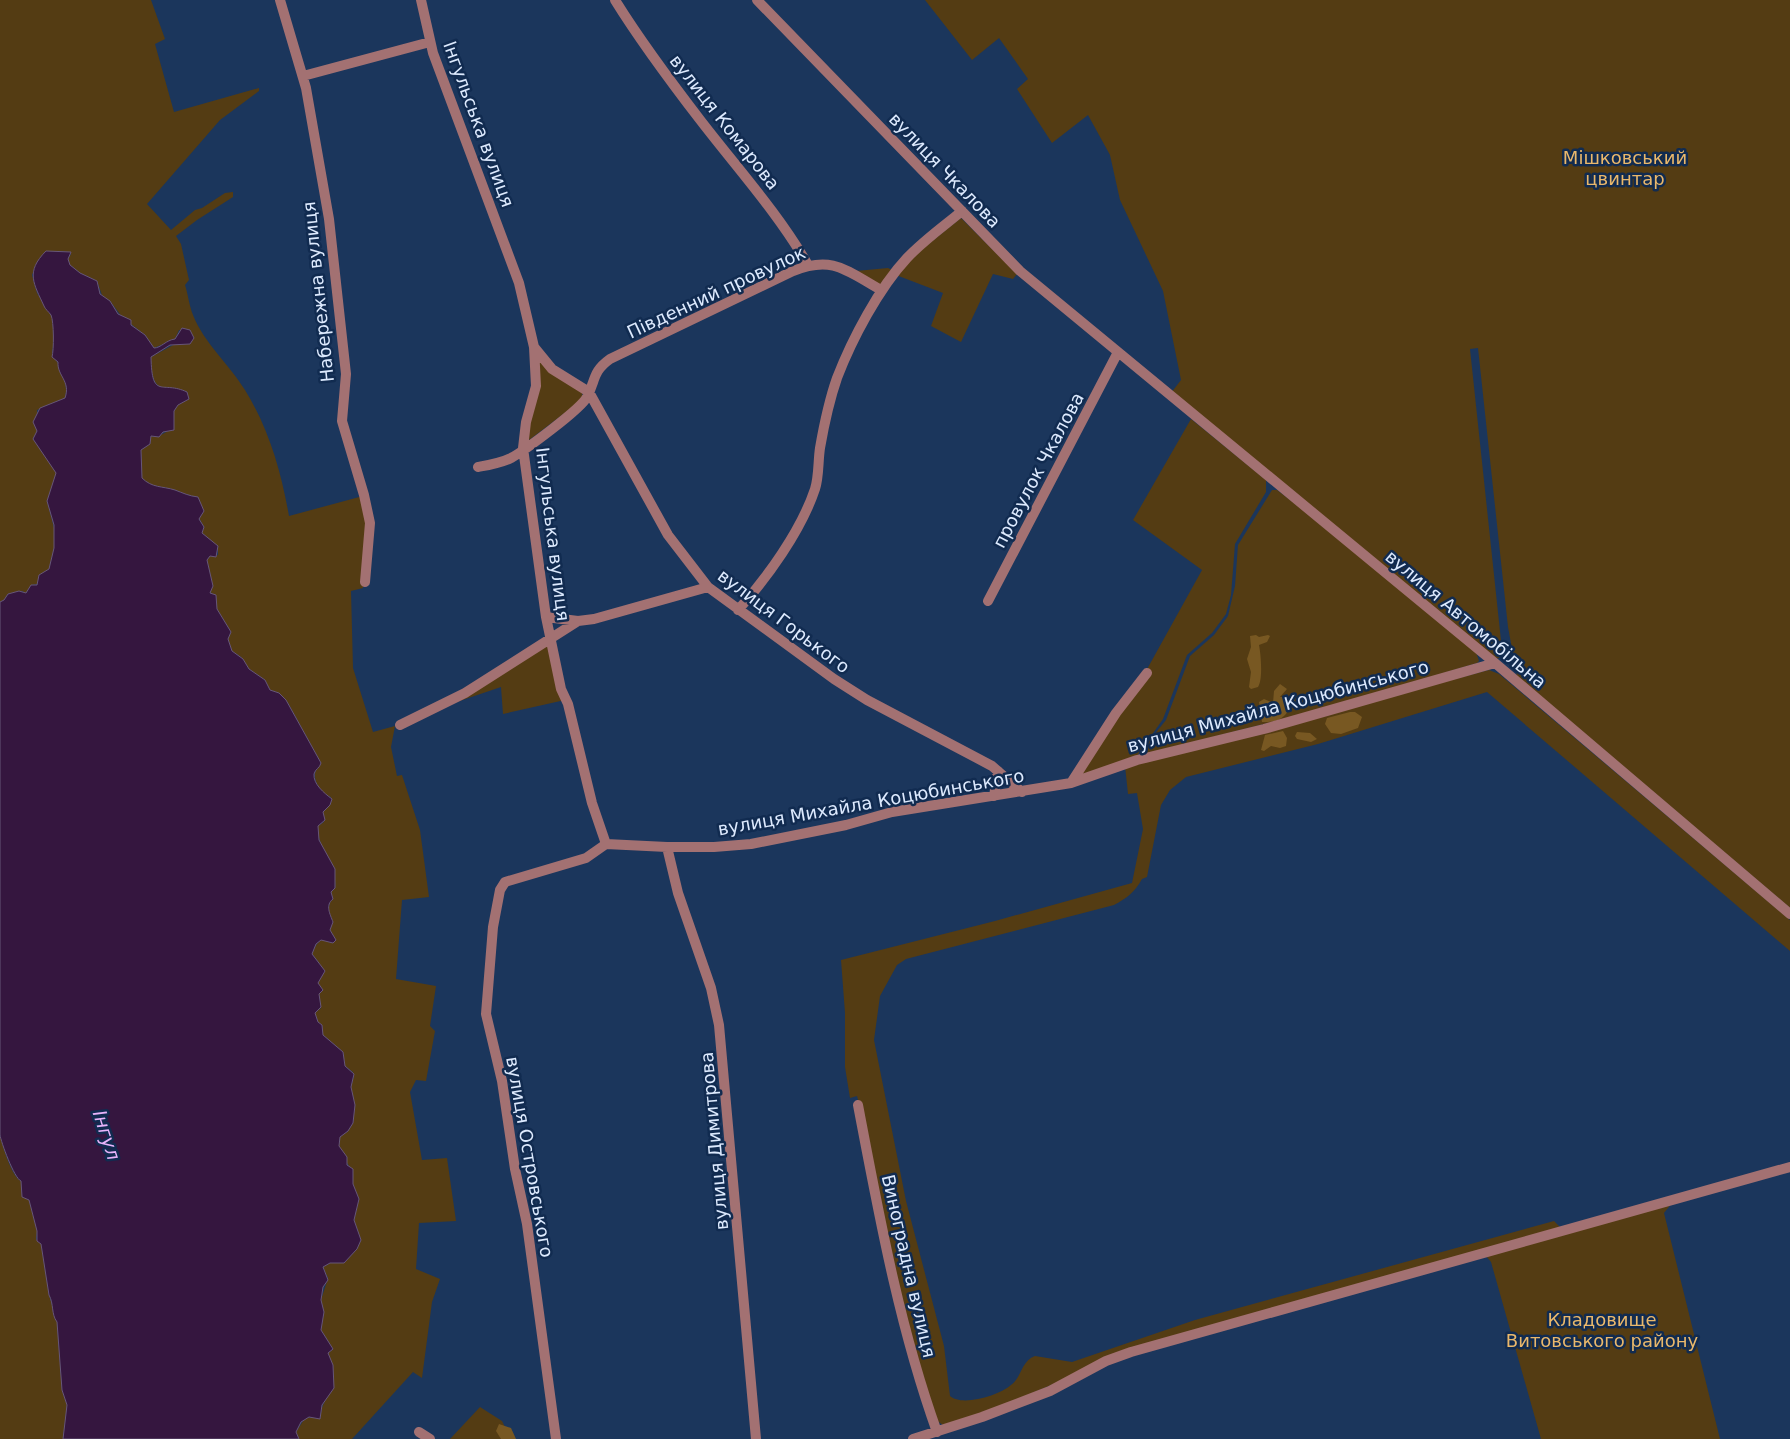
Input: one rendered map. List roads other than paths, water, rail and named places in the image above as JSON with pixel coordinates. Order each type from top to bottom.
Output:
[{"type":"street","name":"Набережна вулиця","points":[[280,0],[303,76],[329,219],[346,374],[342,421],[370,523],[365,582]]},
{"type":"street","name":"Інгульська вулиця","points":[[421,0],[430,42],[519,283],[534,347],[536,386],[526,422],[523,448],[546,617],[561,689],[568,704],[592,803],[606,844]]},
{"type":"street","name":"вулиця Комарова","points":[[615,0],[630,24],[701,121],[769,205],[808,265]]},
{"type":"street","name":"вулиця Чкалова","points":[[757,0],[1020,271],[1117,354]]},
{"type":"street","points":[[303,76],[430,42]]},
{"type":"street","points":[[738,610],[759,588],[790,539],[816,488],[820,448],[837,378],[881,290],[908,256],[962,211]]},
{"type":"street","name":"Південний провулок","points":[[567,379],[582,381],[596,372],[610,359],[808,265],[817,263],[830,265],[881,290]]},
{"type":"street","name":"вулиця Горького","points":[[534,347],[552,369],[588,392],[668,535],[708,587],[834,679],[867,700],[998,771],[1022,792]]},
{"type":"street","name":"провулок Чкалова","points":[[988,601],[1117,354]]},
{"type":"street","name":"вулиця Автомобільна","points":[[1117,354],[1494,663],[1507,670],[1790,914]]},
{"type":"street","name":"Південний провулок","points":[[478,467],[505,460],[562,422],[582,404],[596,372]]},
{"type":"street","points":[[546,617],[578,621],[594,619],[708,587]]},
{"type":"street","points":[[400,725],[465,693],[551,640],[559,632],[578,621]]},
{"type":"street","name":"вулиця Михайла Коцюбинського","points":[[606,844],[714,847],[751,844],[846,825],[892,812],[1071,783],[1133,761],[1283,724],[1494,663]]},
{"type":"street","name":"вулиця Михайла Коцюбинського","points":[[1071,783],[1116,713],[1147,673]]},
{"type":"street","points":[[994,796],[998,771]]},
{"type":"street","name":"вулиця Островського","points":[[556,1439],[527,1224],[515,1169],[500,1072],[486,1014],[494,917],[500,890],[505,882],[586,858],[606,844]]},
{"type":"street","name":"вулиця Димитрова","points":[[667,847],[678,893],[711,988],[719,1025],[756,1439]]},
{"type":"street","name":"Виноградна вулиця","points":[[858,1105],[866,1151],[899,1300],[924,1398],[937,1432]]},
{"type":"street","points":[[913,1439],[1050,1391],[1106,1361],[1132,1352],[1790,1168]]},
{"type":"street","points":[[419,1432],[430,1439]]},
{"type":"water","name":"Інгул","points":[[46,251],[71,252],[68,259],[70,265],[80,273],[97,281],[100,294],[110,301],[118,314],[131,320],[131,325],[145,335],[154,348],[175,339],[182,328],[190,330],[194,338],[190,344],[170,345],[151,357],[152,371],[156,384],[187,392],[189,399],[178,405],[174,411],[174,430],[163,432],[159,437],[151,436],[150,444],[141,450],[142,478],[153,485],[198,497],[204,511],[199,519],[204,527],[202,533],[218,546],[216,557],[210,556],[207,560],[213,586],[210,593],[216,595],[217,609],[231,632],[228,639],[232,651],[243,659],[249,669],[265,680],[270,690],[279,693],[286,700],[321,763],[314,774],[315,781],[332,799],[330,805],[323,812],[325,820],[318,826],[319,840],[335,869],[335,888],[331,892],[333,899],[329,907],[333,922],[330,930],[336,940],[333,943],[321,940],[316,944],[312,954],[325,971],[318,983],[323,990],[319,994],[321,1007],[315,1013],[318,1022],[322,1025],[323,1035],[343,1052],[345,1066],[354,1074],[351,1087],[355,1105],[353,1123],[348,1131],[340,1137],[339,1146],[347,1157],[347,1165],[353,1169],[353,1184],[359,1199],[354,1220],[361,1240],[357,1249],[344,1263],[330,1263],[323,1267],[328,1280],[323,1287],[321,1300],[324,1312],[321,1330],[333,1349],[328,1353],[333,1365],[334,1388],[322,1405],[320,1419],[309,1417],[301,1422],[296,1432],[299,1439],[63,1439],[67,1405],[62,1390],[57,1322],[49,1295],[41,1244],[37,1241],[37,1231],[29,1200],[22,1197],[21,1181],[5,1152],[0,1135],[0,602],[8,594],[19,591],[26,593],[31,585],[37,585],[39,575],[49,569],[54,548],[54,525],[47,501],[56,473],[33,439],[37,431],[33,422],[40,408],[65,398],[66,392],[58,362],[52,357],[53,324],[51,315],[37,291],[33,278],[35,265]]},
{"type":"park label","name":"Мішковський цвинтар","points":[[1625,167]]},
{"type":"park label","name":"Кладовище Витовського району","points":[[1602,1329]]}]
